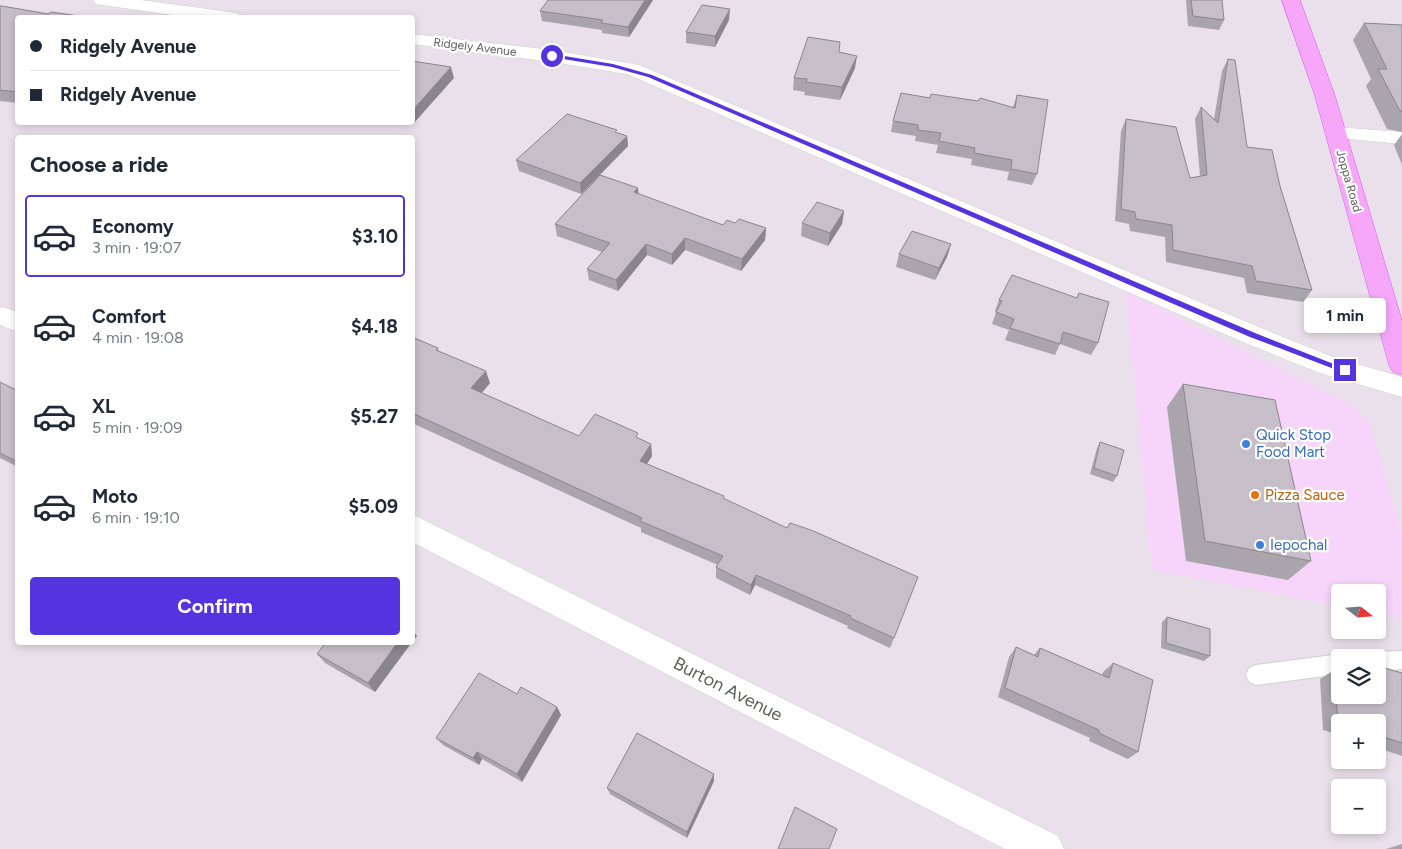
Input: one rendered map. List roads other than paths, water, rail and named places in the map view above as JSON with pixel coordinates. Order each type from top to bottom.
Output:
[{"type":"main road","name":"Joppa Road","points":[[1291,0],[1314,61],[1402,364]]},
{"type":"street","points":[[102,0],[214,15]]},
{"type":"street","name":"Ridgely Avenue","points":[[415,39],[552,56],[632,70],[787,134],[1252,335],[1326,365],[1402,387]]},
{"type":"street","points":[[1335,132],[1402,138]]},
{"type":"street","name":"Burton Avenue","points":[[415,528],[873,763],[1046,849]]},
{"type":"lane","points":[[1386,661],[1402,660]]},
{"type":"lane","points":[[1256,675],[1331,665]]},
{"type":"place","name":"Quick Stop Food Mart","points":[[1246,444]]},
{"type":"place","name":"Pizza Sauce","points":[[1255,495]]},
{"type":"place","name":"Iepochal","points":[[1260,545]]}]
